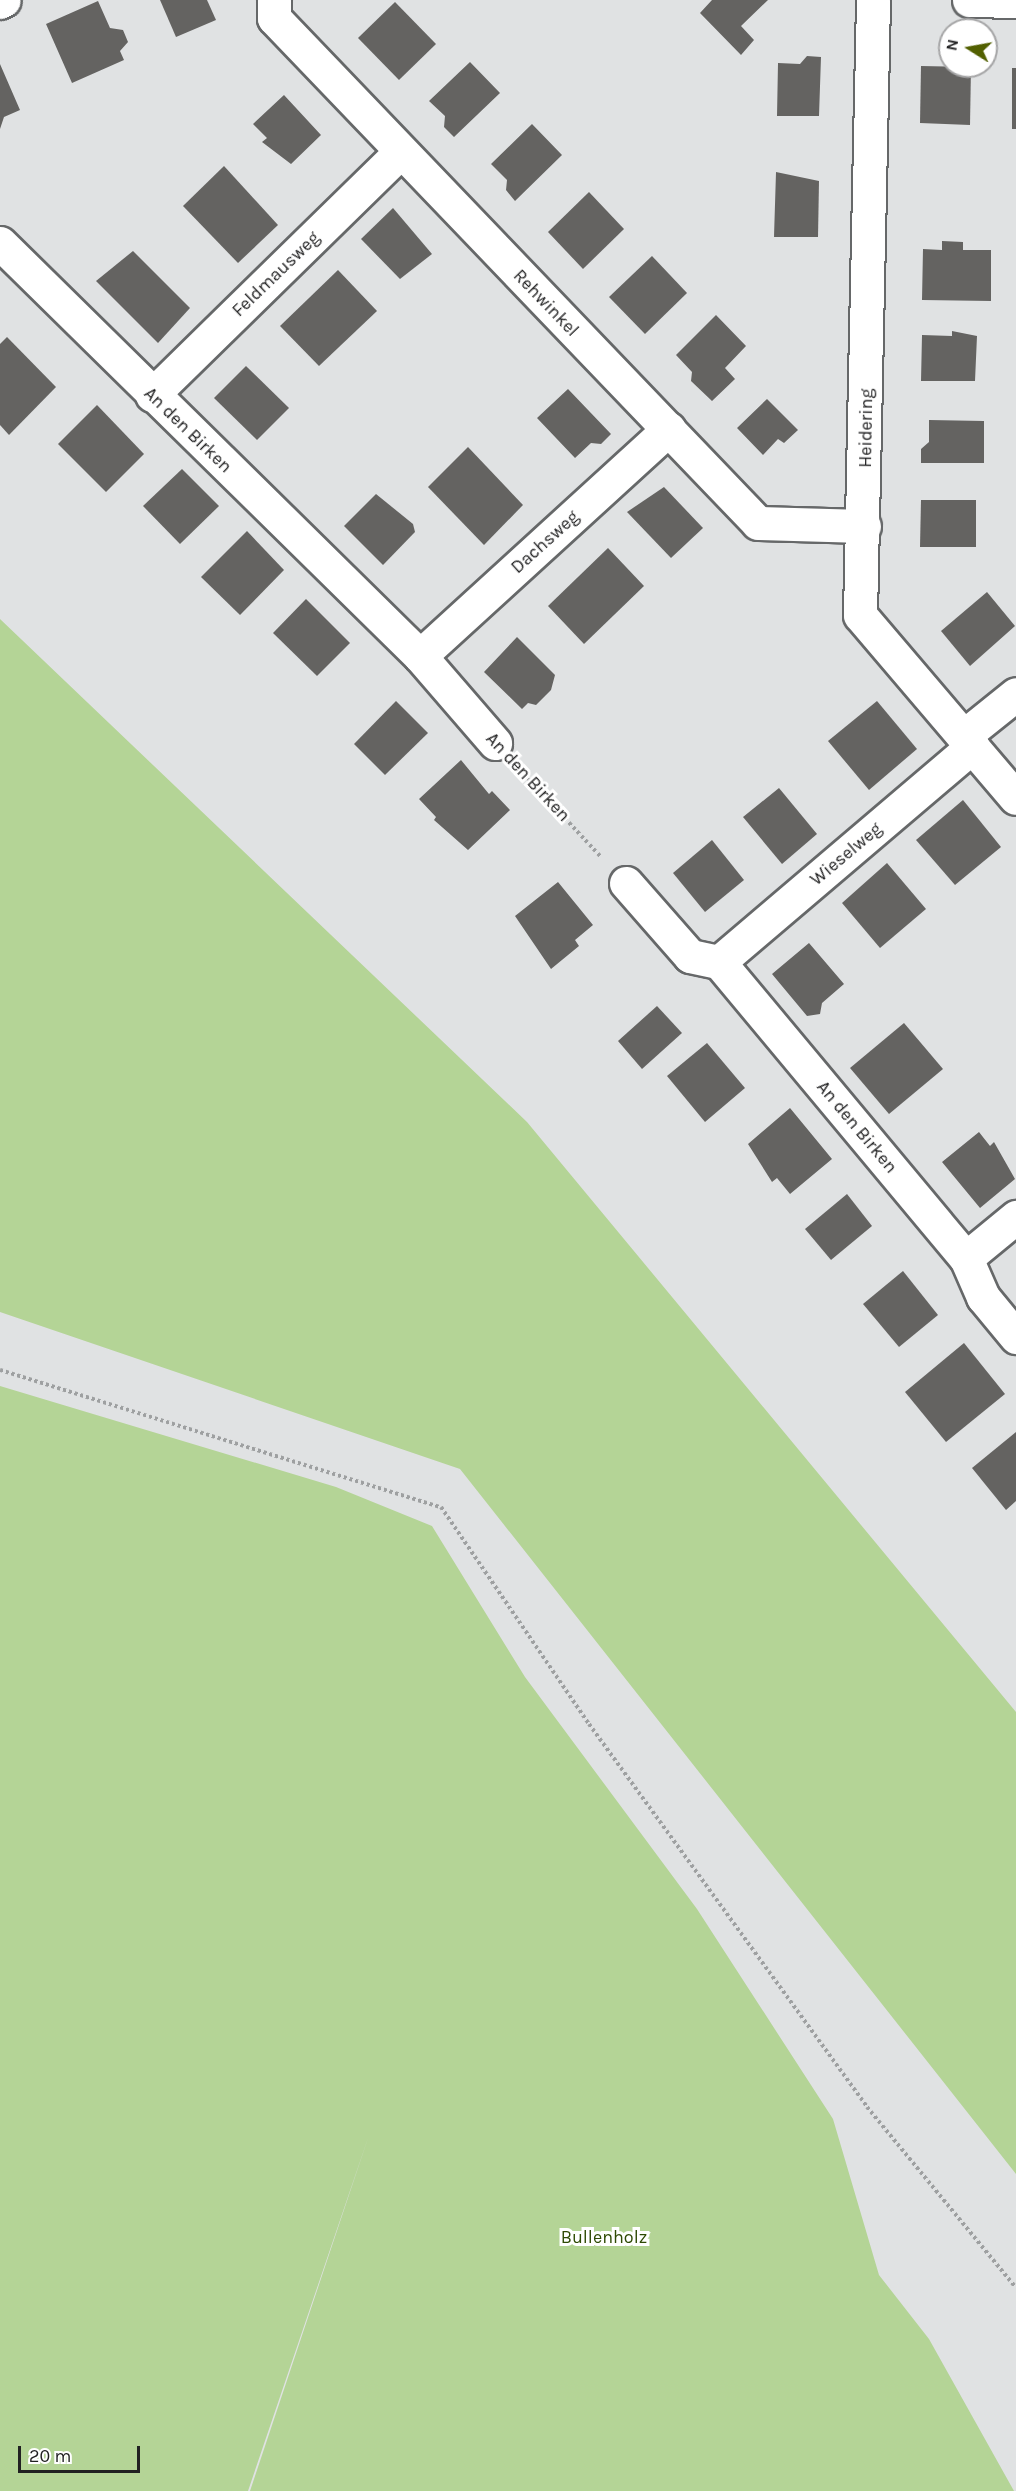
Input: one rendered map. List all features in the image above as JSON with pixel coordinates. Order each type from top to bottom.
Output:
[{"type":"street","points":[[0,2],[4,0]]},
{"type":"street","name":"Rehwinkel","points":[[274,0],[274,18],[399,153],[758,523],[864,526]]},
{"type":"street","name":"Heidering","points":[[873,0],[864,526],[860,615],[969,740],[1016,798]]},
{"type":"street","points":[[969,0],[1016,1]]},
{"type":"street","name":"Feldmausweg","points":[[152,395],[399,153]]},
{"type":"street","name":"An den Birken","points":[[0,243],[152,395],[420,656],[495,743]]},
{"type":"street","name":"Dachsweg","points":[[420,656],[669,429]]},
{"type":"street","name":"Wieselweg","points":[[719,962],[969,740],[1016,693]]},
{"type":"street","points":[[626,883],[690,956],[719,962]]},
{"type":"street","name":"An den Birken","points":[[719,962],[966,1258],[983,1297],[1016,1337]]},
{"type":"street","points":[[966,1258],[1016,1217]]},
{"type":"path","name":"An den Birken","points":[[495,743],[626,883]]},
{"type":"path","points":[[0,1370],[441,1507],[589,1724],[867,2107],[1016,2288]]},
{"type":"green space","points":[[0,619],[527,1122],[1016,1712],[1016,2174],[460,1469],[0,1312]]},
{"type":"green space","name":"Bullenholz","points":[[0,1386],[336,1487],[432,1526],[525,1677],[697,1909],[833,2119],[879,2275],[929,2339],[1014,2491],[250,2491],[369,2135],[248,2491],[0,2491]]},
{"type":"building","points":[[160,0],[207,0],[216,20],[176,37]]},
{"type":"building","points":[[712,0],[768,0],[741,26],[754,40],[741,55],[700,13]]},
{"type":"building","points":[[98,1],[110,28],[123,30],[128,42],[120,51],[124,60],[72,83],[46,24]]},
{"type":"building","points":[[395,2],[436,44],[399,80],[358,38]]},
{"type":"building","points":[[807,56],[821,57],[819,116],[777,116],[778,63],[800,64]]},
{"type":"building","points":[[470,62],[500,93],[454,137],[444,127],[445,116],[429,101]]},
{"type":"building","points":[[0,64],[20,110],[4,117],[0,129]]},
{"type":"building","points":[[921,66],[938,66],[938,78],[971,78],[970,125],[920,123]]},
{"type":"building","points":[[1012,68],[1016,68],[1016,129],[1012,129]]},
{"type":"building","points":[[284,95],[321,135],[291,164],[262,142],[267,138],[253,124]]},
{"type":"building","points":[[532,124],[562,155],[515,201],[506,190],[507,180],[491,164]]},
{"type":"building","points":[[224,166],[278,225],[238,263],[183,206]]},
{"type":"building","points":[[776,172],[819,181],[818,237],[774,237]]},
{"type":"building","points":[[589,192],[624,229],[583,269],[548,232]]},
{"type":"building","points":[[393,208],[432,254],[400,279],[361,239]]},
{"type":"building","points":[[942,241],[963,242],[963,250],[991,250],[991,301],[922,300],[923,249],[942,250]]},
{"type":"building","points":[[133,251],[190,308],[158,343],[96,281]]},
{"type":"building","points":[[652,256],[687,293],[645,334],[609,297]]},
{"type":"building","points":[[338,270],[377,311],[319,366],[280,326]]},
{"type":"building","points":[[716,315],[746,346],[725,368],[735,379],[712,401],[691,381],[692,372],[676,355]]},
{"type":"building","points":[[952,331],[977,336],[975,381],[921,381],[922,335],[952,336]]},
{"type":"building","points":[[7,337],[56,387],[9,435],[0,425],[0,344]]},
{"type":"building","points":[[246,366],[289,408],[257,440],[214,398]]},
{"type":"building","points":[[568,389],[611,434],[601,444],[591,443],[575,458],[537,418]]},
{"type":"building","points":[[767,399],[798,430],[784,443],[778,439],[763,455],[737,428]]},
{"type":"building","points":[[97,405],[144,454],[106,492],[58,444]]},
{"type":"building","points":[[929,420],[984,421],[984,463],[921,463],[921,449],[929,442]]},
{"type":"building","points":[[468,447],[523,505],[484,545],[428,487]]},
{"type":"building","points":[[182,469],[219,506],[180,544],[143,506]]},
{"type":"building","points":[[664,487],[703,528],[671,558],[627,512]]},
{"type":"building","points":[[376,494],[413,524],[415,532],[383,565],[344,526]]},
{"type":"building","points":[[921,500],[976,500],[976,547],[920,547]]},
{"type":"building","points":[[247,531],[284,570],[240,615],[201,577]]},
{"type":"building","points":[[608,548],[644,586],[584,644],[548,606]]},
{"type":"building","points":[[987,592],[1015,626],[970,666],[941,631]]},
{"type":"building","points":[[306,599],[350,643],[317,676],[273,633]]},
{"type":"building","points":[[517,637],[555,675],[551,690],[536,705],[528,703],[522,709],[484,672]]},
{"type":"building","points":[[396,701],[428,733],[385,775],[354,744]]},
{"type":"building","points":[[877,701],[917,749],[869,790],[828,741]]},
{"type":"building","points":[[461,760],[489,794],[492,791],[510,810],[468,850],[434,820],[436,817],[419,799]]},
{"type":"building","points":[[779,788],[817,834],[782,864],[743,817]]},
{"type":"building","points":[[963,800],[1001,847],[955,885],[916,840]]},
{"type":"building","points":[[712,840],[744,880],[705,912],[673,873]]},
{"type":"building","points":[[887,863],[926,909],[880,948],[842,903]]},
{"type":"building","points":[[558,882],[593,925],[575,940],[579,946],[551,969],[515,916]]},
{"type":"building","points":[[809,943],[844,984],[822,1003],[820,1014],[807,1016],[772,974]]},
{"type":"building","points":[[657,1006],[682,1033],[642,1069],[618,1041]]},
{"type":"building","points":[[904,1023],[943,1069],[889,1114],[850,1068]]},
{"type":"building","points":[[707,1043],[745,1088],[705,1122],[667,1076]]},
{"type":"building","points":[[790,1108],[832,1159],[790,1194],[777,1178],[772,1182],[748,1144]]},
{"type":"building","points":[[979,1132],[990,1146],[994,1142],[1015,1179],[980,1208],[942,1162]]},
{"type":"building","points":[[847,1194],[872,1226],[831,1260],[805,1229]]},
{"type":"building","points":[[903,1271],[938,1315],[899,1347],[863,1304]]},
{"type":"building","points":[[964,1343],[1005,1394],[946,1442],[905,1392]]},
{"type":"building","points":[[1016,1432],[1016,1501],[1006,1510],[972,1468]]}]
